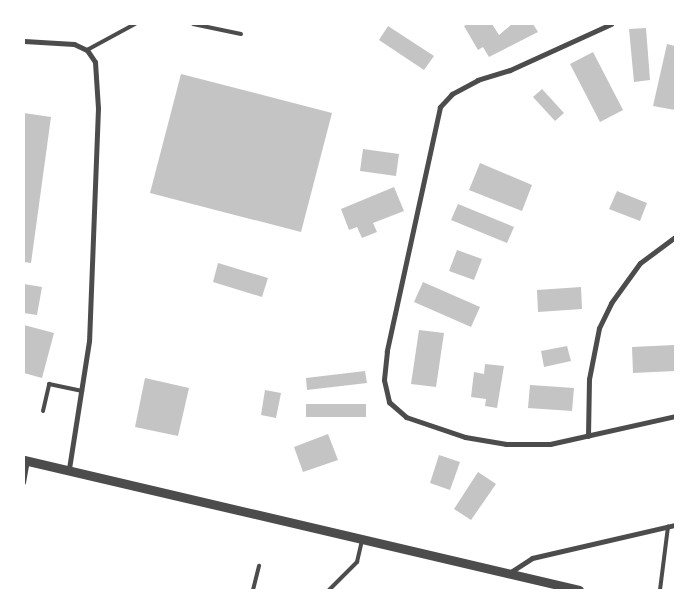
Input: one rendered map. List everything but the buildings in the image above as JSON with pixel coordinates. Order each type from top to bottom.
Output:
[{"type":"street","points":[[611,24],[510,70],[478,80],[452,94],[440,107],[387,351],[384,380],[389,402],[406,417],[464,437],[506,444],[541,444],[588,436],[675,416]]},
{"type":"street","points":[[24,41],[74,44],[87,50],[96,62],[98,108],[89,341],[69,470]]},
{"type":"street","points":[[588,436],[589,379],[599,328],[612,303],[640,263],[675,237]]},
{"type":"street","points":[[26,461],[507,574],[548,587],[579,590]]},
{"type":"street","points":[[507,574],[532,558],[675,526]]},
{"type":"lane","points":[[87,50],[135,24]]},
{"type":"lane","points":[[193,24],[241,34]]},
{"type":"lane","points":[[43,411],[48,384],[82,391]]},
{"type":"lane","points":[[24,483],[26,461]]},
{"type":"lane","points":[[660,590],[668,527]]},
{"type":"lane","points":[[329,590],[357,562],[362,541]]},
{"type":"lane","points":[[253,590],[259,566]]},
{"type":"lane","points":[[333,590],[334,585]]}]
